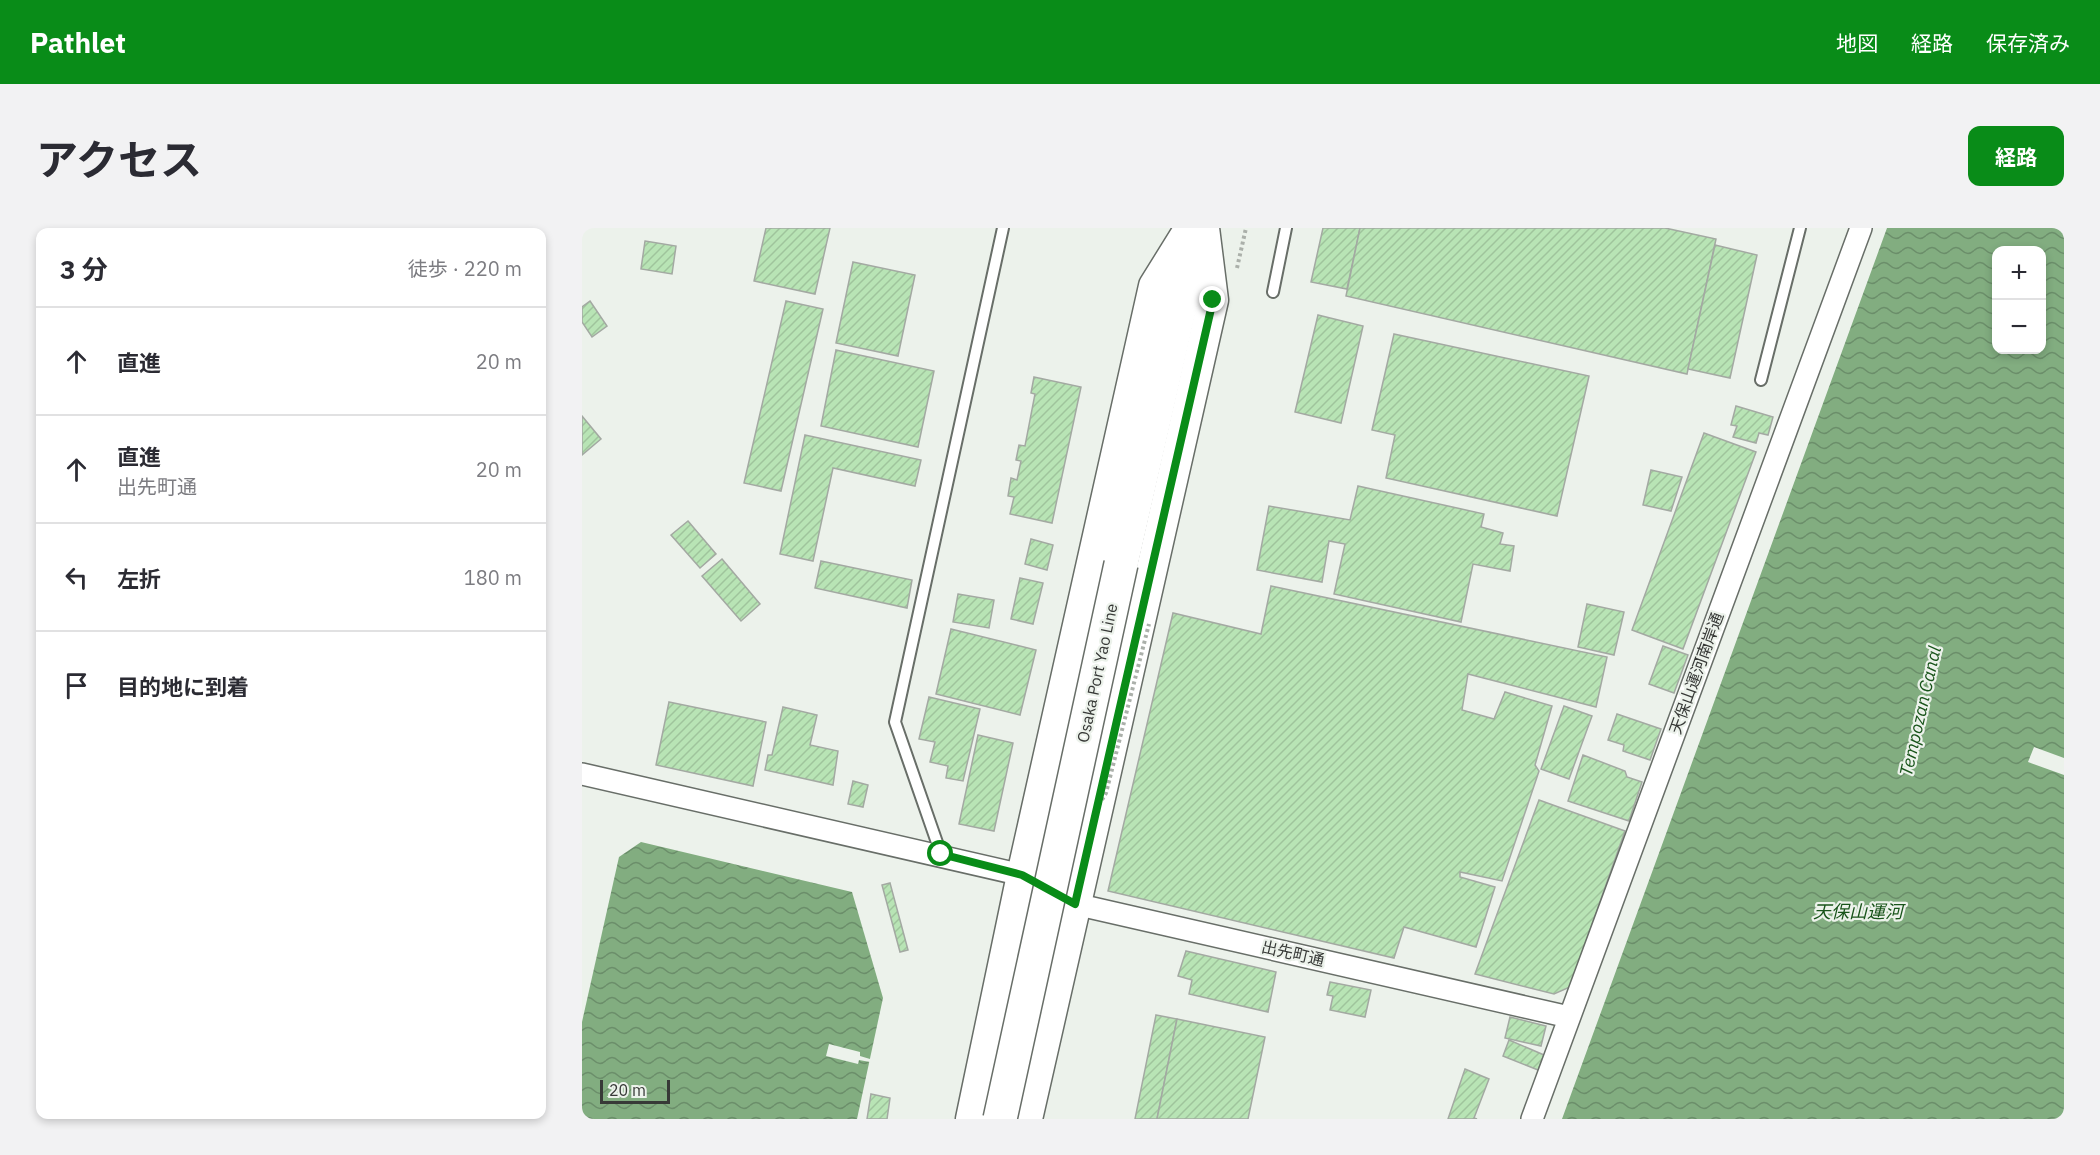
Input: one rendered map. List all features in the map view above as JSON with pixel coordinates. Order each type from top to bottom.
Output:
[{"type":"main road","name":"Osaka Port Yao Line","points":[[1000,1119],[1121,564],[1198,228]]},
{"type":"street","points":[[971,1119],[1022,875],[1154,286],[1190,228]]},
{"type":"street","points":[[1027,1119],[1213,300],[1204,228]]},
{"type":"street","name":"天保山運河南岸通","points":[[1532,1119],[1861,228]]},
{"type":"street","name":"出先町通","points":[[582,774],[941,854],[1022,875],[1075,904],[1569,1017]]},
{"type":"lane","points":[[941,854],[895,722],[1004,228]]},
{"type":"lane","points":[[1273,292],[1286,228]]},
{"type":"lane","points":[[1761,380],[1800,228]]},
{"type":"path","points":[[1094,813],[1106,794],[1149,624]]},
{"type":"water","name":"天保山運河","points":[[1887,228],[2064,228],[2064,1119],[1562,1119]]},
{"type":"water","points":[[641,842],[852,892],[883,998],[857,1119],[582,1119],[582,1022],[619,857]]},
{"type":"pier","points":[[2034,747],[2064,758],[2064,775],[2028,762]]},
{"type":"pier","points":[[829,1044],[860,1052],[860,1056],[870,1059],[870,1062],[859,1060],[858,1064],[826,1056]]},
{"type":"building","points":[[766,228],[830,228],[815,294],[754,281]]},
{"type":"building","points":[[1323,228],[1360,228],[1347,289],[1311,282]]},
{"type":"building","points":[[1360,228],[1665,228],[1716,239],[1687,374],[1346,296]]},
{"type":"building","points":[[645,241],[676,246],[672,274],[641,269]]},
{"type":"building","points":[[1715,245],[1757,255],[1730,378],[1688,369]]},
{"type":"building","points":[[853,262],[915,275],[898,356],[836,343]]},
{"type":"building","points":[[590,301],[607,326],[592,337],[582,322],[582,307]]},
{"type":"building","points":[[786,301],[823,309],[781,491],[744,483]]},
{"type":"building","points":[[1318,315],[1363,326],[1341,423],[1295,412]]},
{"type":"building","points":[[1394,334],[1589,376],[1557,516],[1386,478],[1395,435],[1372,430]]},
{"type":"building","points":[[836,350],[934,371],[918,447],[821,426]]},
{"type":"building","points":[[1034,377],[1081,387],[1052,523],[1010,514],[1014,497],[1008,496],[1011,478],[1017,480],[1021,461],[1016,460],[1019,445],[1025,446],[1035,394],[1031,393]]},
{"type":"building","points":[[1736,406],[1773,417],[1768,435],[1759,433],[1756,443],[1733,437],[1737,426],[1731,425]]},
{"type":"building","points":[[582,416],[601,439],[582,455]]},
{"type":"building","points":[[1704,433],[1756,452],[1683,649],[1632,630]]},
{"type":"building","points":[[805,435],[921,460],[915,486],[833,468],[813,561],[780,554]]},
{"type":"building","points":[[1651,470],[1682,477],[1671,511],[1643,505]]},
{"type":"building","points":[[1358,486],[1484,514],[1481,527],[1503,533],[1500,544],[1514,546],[1510,571],[1473,564],[1461,622],[1334,594],[1345,544],[1329,541],[1322,582],[1257,570],[1269,506],[1350,520]]},
{"type":"building","points":[[688,521],[716,554],[700,568],[671,535]]},
{"type":"building","points":[[1031,539],[1053,545],[1047,570],[1025,564]]},
{"type":"building","points":[[722,559],[760,604],[741,621],[702,576]]},
{"type":"building","points":[[821,561],[912,580],[907,608],[815,588]]},
{"type":"building","points":[[1020,578],[1043,583],[1033,624],[1011,619]]},
{"type":"building","points":[[1271,586],[1607,657],[1596,707],[1468,674],[1462,710],[1494,719],[1505,692],[1552,706],[1535,765],[1539,771],[1502,881],[1460,872],[1460,877],[1495,887],[1476,947],[1404,927],[1394,958],[1108,891],[1173,613],[1261,634]]},
{"type":"building","points":[[958,594],[994,600],[989,628],[953,622]]},
{"type":"building","points":[[1587,604],[1624,612],[1614,655],[1578,647]]},
{"type":"building","points":[[951,629],[1036,650],[1020,715],[936,694]]},
{"type":"building","points":[[1663,646],[1688,655],[1674,693],[1649,684]]},
{"type":"building","points":[[929,697],[980,709],[963,781],[946,778],[948,766],[930,762],[935,742],[919,739]]},
{"type":"building","points":[[669,702],[766,722],[753,786],[656,765]]},
{"type":"building","points":[[1564,706],[1592,716],[1569,779],[1541,769]]},
{"type":"building","points":[[783,707],[817,715],[810,745],[838,751],[833,785],[765,770],[768,755],[772,755]]},
{"type":"building","points":[[1617,714],[1661,729],[1650,760],[1623,751],[1624,745],[1608,740]]},
{"type":"building","points":[[978,735],[1013,743],[994,831],[959,824]]},
{"type":"building","points":[[1583,755],[1625,771],[1627,777],[1642,782],[1629,821],[1568,801]]},
{"type":"building","points":[[853,781],[868,785],[863,807],[848,804]]},
{"type":"building","points":[[1539,800],[1625,831],[1570,987],[1554,994],[1475,974]]},
{"type":"building","points":[[890,883],[908,950],[900,952],[882,885]]},
{"type":"building","points":[[1186,951],[1276,972],[1268,1012],[1189,994],[1192,980],[1178,976]]},
{"type":"building","points":[[1330,982],[1371,990],[1365,1017],[1330,1010],[1333,996],[1327,995]]},
{"type":"building","points":[[1156,1015],[1177,1019],[1157,1119],[1135,1119]]},
{"type":"building","points":[[1510,1017],[1546,1026],[1541,1046],[1505,1038]]},
{"type":"building","points":[[1177,1019],[1265,1037],[1248,1119],[1157,1119]]},
{"type":"building","points":[[1509,1040],[1544,1055],[1538,1070],[1503,1056]]},
{"type":"building","points":[[1465,1069],[1489,1079],[1474,1118],[1477,1119],[1448,1119]]},
{"type":"building","points":[[871,1094],[890,1098],[887,1119],[867,1119]]},
{"type":"route","points":[[941,854],[1022,875],[1075,904],[1213,300]]},
{"type":"water label","name":"Tempozan Canal","points":[[1920,711]]}]
